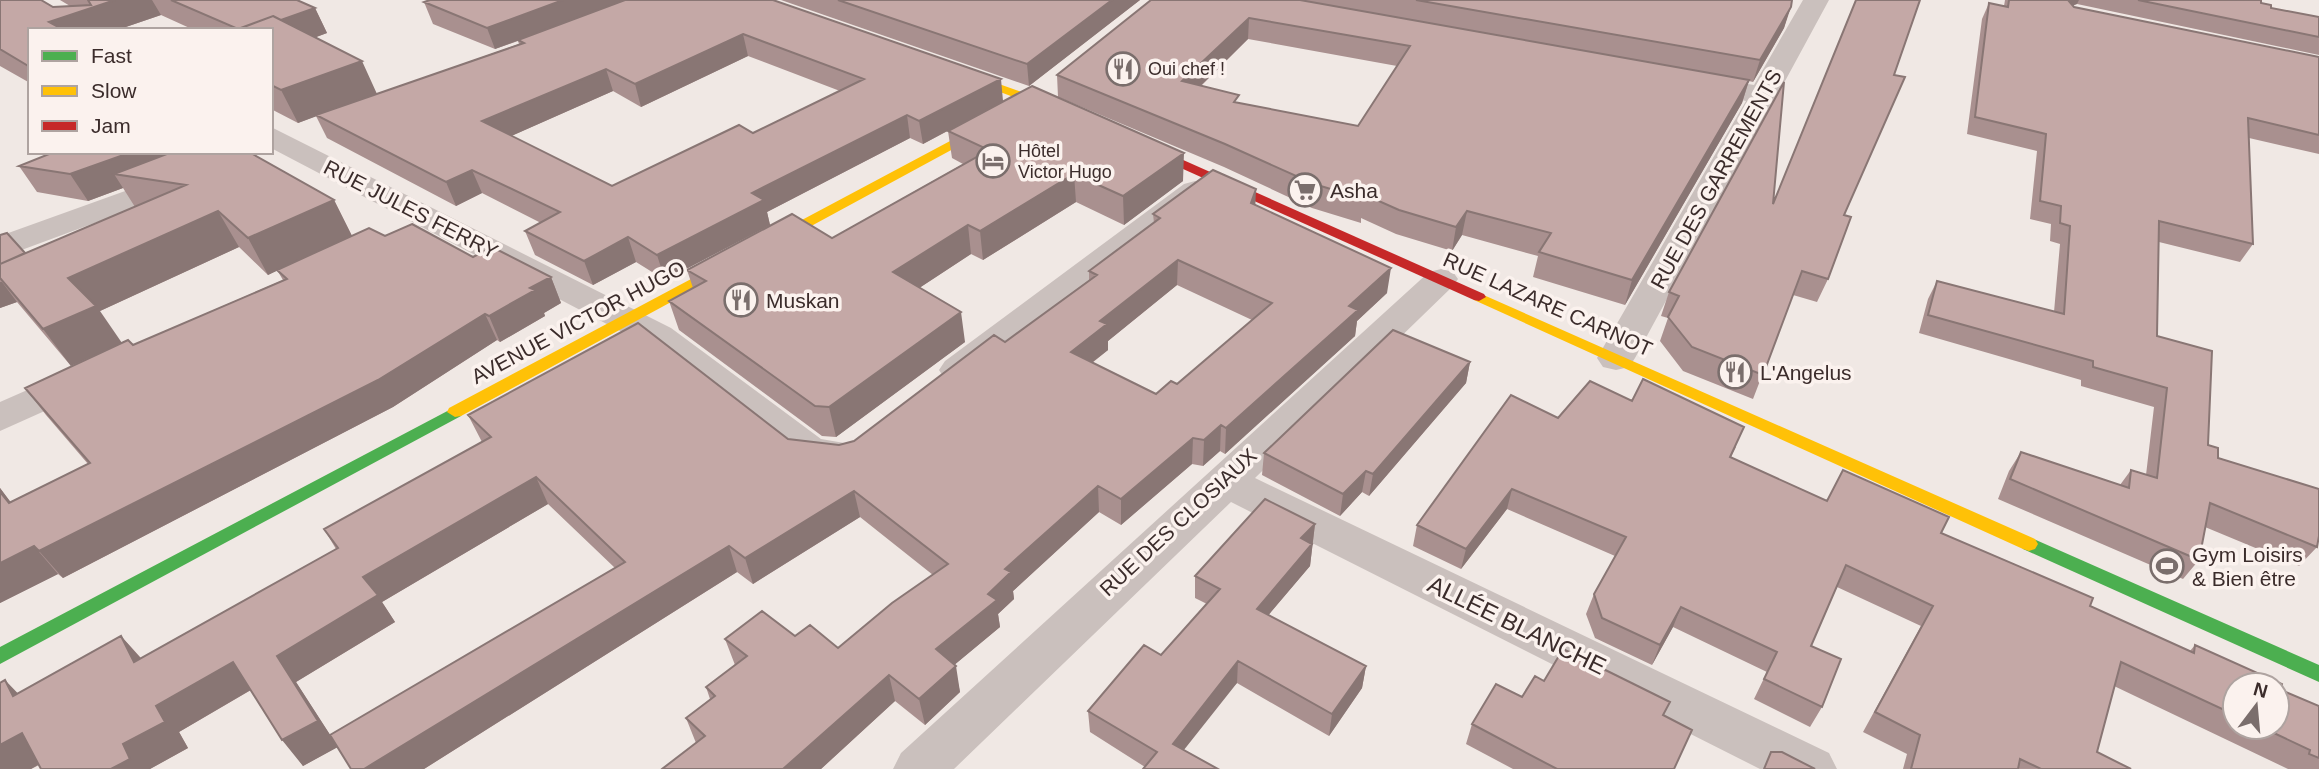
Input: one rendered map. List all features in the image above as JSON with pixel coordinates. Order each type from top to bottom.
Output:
[{"type":"street","name":"RUE DES GARREMENTS","points":[[1616,358],[1816,0]]},
{"type":"street","points":[[939,66],[1077,117]]},
{"type":"street","points":[[1669,78],[1762,95]]},
{"type":"street","name":"AVENUE VICTOR HUGO","points":[[0,656],[1034,100],[1050,88]]},
{"type":"street","points":[[273,144],[317,131]]},
{"type":"street","name":"RUE LAZARE CARNOT","points":[[1120,135],[2319,674]]},
{"type":"street","name":"RUE JULES FERRY","points":[[273,149],[426,217],[658,337],[811,453],[845,455],[867,439]]},
{"type":"street","points":[[0,248],[203,172]]},
{"type":"street","points":[[931,390],[1213,177]]},
{"type":"street","points":[[384,237],[426,217]]},
{"type":"street","name":"RUE DES CLOSIAUX","points":[[919,769],[1223,480],[1441,279]]},
{"type":"street","points":[[0,418],[108,367]]},
{"type":"street","name":"ALLÉE BLANCHE","points":[[1223,480],[1811,769]]},
{"type":"building","points":[[0,0],[41,0],[53,7],[91,5],[88,0],[115,0],[49,22],[60,28],[28,28],[28,66],[0,49]]},
{"type":"building","points":[[171,0],[297,0],[315,8],[281,20],[273,16],[236,28]]},
{"type":"building","points":[[563,0],[487,28],[424,2]]},
{"type":"building","points":[[625,0],[773,0],[1001,79],[919,121],[907,115],[752,193],[764,200],[657,255],[628,237],[584,261],[525,231],[560,212],[472,170],[446,182],[316,115],[524,43],[518,40]],"holes":[[[743,34],[864,79],[753,133],[739,125],[612,186],[482,121],[606,69],[635,84]]]},
{"type":"building","points":[[838,0],[1112,0],[1027,64]]},
{"type":"building","points":[[1151,0],[1300,0],[1749,80],[1632,280],[1539,252],[1551,233],[1467,211],[1456,227],[1399,210],[1361,193],[1364,199],[1314,184],[1057,75]],"holes":[[[1249,18],[1410,46],[1358,126],[1234,102],[1239,95],[1182,81]]]},
{"type":"building","points":[[1416,0],[1792,0],[1791,7],[1760,60]]},
{"type":"building","points":[[1856,0],[1920,0],[1894,75],[1905,77],[1844,215],[1851,217],[1828,279],[1802,271],[1763,375],[1692,347],[1668,317],[1679,296],[1669,292],[1784,82],[1773,204]]},
{"type":"building","points":[[2009,0],[2068,0],[2074,7],[2319,57],[2319,135],[2248,118],[2253,244],[2159,221],[2157,336],[2212,351],[2208,445],[2218,448],[2218,458],[2319,489],[2317,547],[2210,503],[2199,560],[2010,479],[2021,452],[2129,488],[2131,470],[2157,478],[2167,388],[2093,367],[2093,361],[1928,315],[1937,281],[2064,314],[2070,226],[2060,223],[2061,206],[2040,201],[2046,134],[1975,117],[1989,3],[2008,7]]},
{"type":"building","points":[[2138,0],[2261,0],[2261,3],[2271,5],[2271,8],[2319,17],[2319,37]]},
{"type":"building","points":[[273,16],[362,61],[281,90],[273,86],[273,28],[241,28]]},
{"type":"building","points":[[1032,86],[1184,153],[1123,196],[1074,174],[980,231],[968,225],[893,272],[961,312],[829,407],[815,406],[669,301],[706,281],[687,270],[792,214],[832,238],[989,150],[948,131]]},
{"type":"building","points":[[49,154],[126,154],[70,174],[19,166]]},
{"type":"building","points":[[167,154],[253,154],[334,200],[248,238],[218,211],[68,278],[96,306],[43,329],[0,278],[0,264],[186,185],[114,174]]},
{"type":"building","points":[[1213,170],[1256,189],[1251,203],[1391,268],[1349,306],[1358,310],[1226,428],[1221,425],[1204,440],[1193,438],[1121,499],[1098,486],[1005,569],[1011,572],[988,594],[997,600],[936,649],[956,666],[919,699],[889,675],[783,769],[662,769],[705,736],[686,718],[715,696],[706,687],[747,656],[725,639],[762,611],[795,636],[810,625],[838,648],[892,603],[948,564],[854,491],[745,558],[729,546],[364,769],[351,769],[330,735],[625,562],[536,477],[363,577],[378,595],[277,656],[318,721],[282,740],[233,662],[156,706],[165,722],[123,744],[130,759],[111,769],[41,769],[22,733],[0,745],[0,683],[5,680],[13,696],[121,636],[134,662],[338,548],[324,529],[491,437],[468,415],[638,323],[788,439],[839,445],[854,441],[994,335],[1005,342],[1097,275],[1089,271],[1160,218],[1153,214]],"holes":[[[1178,260],[1272,303],[1177,384],[1171,381],[1156,394],[1071,352],[1107,324],[1100,321]]]},
{"type":"building","points":[[412,224],[473,257],[492,247],[551,277],[530,288],[535,290],[489,316],[485,314],[378,380],[39,551],[34,546],[0,563],[0,492],[9,503],[90,463],[25,388],[128,340],[133,345],[287,279],[277,270],[369,228],[385,236]]},
{"type":"building","points":[[7,233],[25,253],[0,264],[0,235]]},
{"type":"building","points":[[1393,330],[1470,362],[1373,474],[1366,471],[1343,494],[1264,453]]},
{"type":"building","points":[[1643,379],[1744,427],[1730,457],[1827,501],[1843,470],[1949,517],[1941,533],[2093,598],[2090,606],[2194,653],[2195,645],[2253,671],[2221,671],[2221,708],[2121,662],[2097,752],[2131,769],[2041,769],[2020,759],[2018,769],[1911,769],[1920,735],[1875,712],[1933,606],[1846,565],[1811,646],[1841,659],[1822,707],[1764,679],[1777,652],[1681,607],[1660,645],[1602,618],[1594,594],[1626,537],[1512,489],[1466,549],[1417,525],[1511,395],[1558,418],[1590,381],[1632,401]]},
{"type":"building","points":[[1265,499],[1315,524],[1301,538],[1312,544],[1257,609],[1366,666],[1332,714],[1238,661],[1173,744],[1218,769],[1143,769],[1157,752],[1088,711],[1144,645],[1161,655],[1220,589],[1195,576]]},
{"type":"building","points":[[1563,649],[1670,702],[1663,715],[1692,730],[1674,769],[1557,769],[1472,724],[1496,684],[1522,697],[1535,676],[1544,681]]},
{"type":"building","points":[[2291,694],[2319,706],[2319,758],[2309,754],[2310,750],[2291,741]]},
{"type":"building","points":[[1771,752],[1782,752],[1815,769],[1764,769]]},
{"type":"traffic: fast","points":[[0,656],[455,412]]},
{"type":"traffic: fast","points":[[2029,544],[2319,674]]},
{"type":"traffic: slow","points":[[954,71],[1065,112]]},
{"type":"traffic: slow","points":[[455,412],[997,120]]},
{"type":"traffic: slow","points":[[1479,297],[2029,544]]},
{"type":"traffic: jam","points":[[1136,143],[1479,297]]},
{"type":"place","name":"Oui chef !","points":[[1123,69]]},
{"type":"place","name":"Hôtel Victor Hugo","points":[[993,161]]},
{"type":"place","name":"Asha","points":[[1305,190]]},
{"type":"place","name":"Muskan","points":[[741,300]]},
{"type":"place","name":"L'Angelus","points":[[1735,372]]},
{"type":"place","name":"Gym Loisirs & Bien être","points":[[2167,566]]}]
